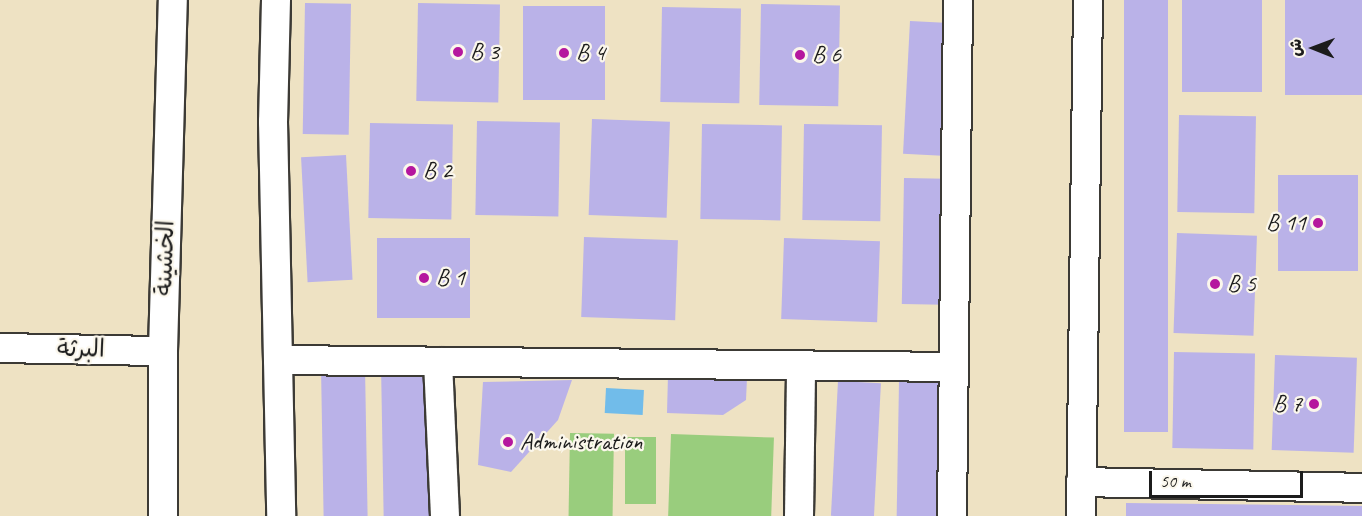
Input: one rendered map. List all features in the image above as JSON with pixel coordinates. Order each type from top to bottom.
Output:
[{"type":"street","name":"الخشينة","points":[[163,516],[163,351],[173,0]]},
{"type":"street","points":[[276,0],[273,122],[281,516]]},
{"type":"street","points":[[952,516],[958,0]]},
{"type":"street","points":[[1081,516],[1088,0]]},
{"type":"street","name":"البرثة","points":[[0,348],[163,351]]},
{"type":"street","points":[[278,360],[953,367]]},
{"type":"street","points":[[438,362],[445,516]]},
{"type":"street","points":[[799,516],[801,366]]},
{"type":"street","points":[[1081,482],[1362,488]]},
{"type":"green space","points":[[570,433],[614,434],[613,516],[569,516]]},
{"type":"green space","points":[[671,434],[774,438],[771,516],[668,516]]},
{"type":"green space","points":[[625,437],[656,437],[656,504],[625,504]]},
{"type":"water","points":[[606,388],[644,390],[643,415],[605,413]]},
{"type":"building","points":[[1124,0],[1168,0],[1168,432],[1124,432]]},
{"type":"building","points":[[1182,0],[1262,0],[1262,92],[1182,92]]},
{"type":"building","points":[[1285,0],[1362,0],[1362,95],[1285,95]]},
{"type":"building","points":[[305,3],[351,4],[349,135],[303,134]]},
{"type":"building","name":"B 3","points":[[418,3],[500,4],[498,102],[416,101]]},
{"type":"building","name":"B 6","points":[[761,4],[840,5],[838,106],[759,105]]},
{"type":"building","name":"B 4","points":[[523,6],[605,6],[605,100],[523,100]]},
{"type":"building","points":[[662,7],[741,8],[739,103],[660,102]]},
{"type":"building","points":[[910,21],[954,23],[947,156],[903,154]]},
{"type":"building","points":[[1179,115],[1256,116],[1254,213],[1177,212]]},
{"type":"building","points":[[592,119],[670,122],[667,218],[589,215]]},
{"type":"building","points":[[477,121],[560,122],[558,216],[475,215]]},
{"type":"building","name":"B 2","points":[[370,123],[453,124],[451,219],[368,218]]},
{"type":"building","points":[[702,124],[782,125],[780,220],[700,219]]},
{"type":"building","points":[[804,124],[882,125],[880,221],[802,220]]},
{"type":"building","points":[[346,155],[353,280],[308,282],[301,157]]},
{"type":"building","name":"B 11","points":[[1278,175],[1358,175],[1358,271],[1278,271]]},
{"type":"building","points":[[904,178],[946,179],[944,305],[902,304]]},
{"type":"building","name":"B 5","points":[[1177,233],[1257,236],[1253,336],[1174,333]]},
{"type":"building","points":[[584,237],[678,240],[675,320],[581,317]]},
{"type":"building","name":"B 1","points":[[377,238],[470,238],[470,318],[377,318]]},
{"type":"building","points":[[784,238],[880,241],[877,322],[781,319]]},
{"type":"building","points":[[1174,352],[1255,353],[1253,449],[1172,448]]},
{"type":"building","name":"B 7","points":[[1275,355],[1357,358],[1354,453],[1272,450]]},
{"type":"building","points":[[428,364],[431,516],[384,516],[381,365]]},
{"type":"building","points":[[365,367],[368,516],[324,516],[321,368]]},
{"type":"building","points":[[668,375],[747,378],[746,400],[723,415],[667,413]]},
{"type":"building","name":"Administration","points":[[572,380],[558,420],[511,472],[478,465],[483,382]]},
{"type":"building","points":[[838,381],[881,383],[874,516],[831,516]]},
{"type":"building","points":[[899,382],[943,383],[941,516],[897,516]]},
{"type":"building","points":[[1126,503],[1362,506],[1362,516],[1126,516]]},
{"type":"place","name":"B 3","points":[[458,52]]},
{"type":"place","name":"B 4","points":[[564,53]]},
{"type":"place","name":"B 6","points":[[800,55]]},
{"type":"place","name":"B 2","points":[[411,171]]},
{"type":"place","name":"B 11","points":[[1318,223]]},
{"type":"place","name":"B 1","points":[[424,278]]},
{"type":"place","name":"B 5","points":[[1215,284]]},
{"type":"place","name":"B 7","points":[[1314,404]]},
{"type":"place","name":"Administration","points":[[508,442]]}]
